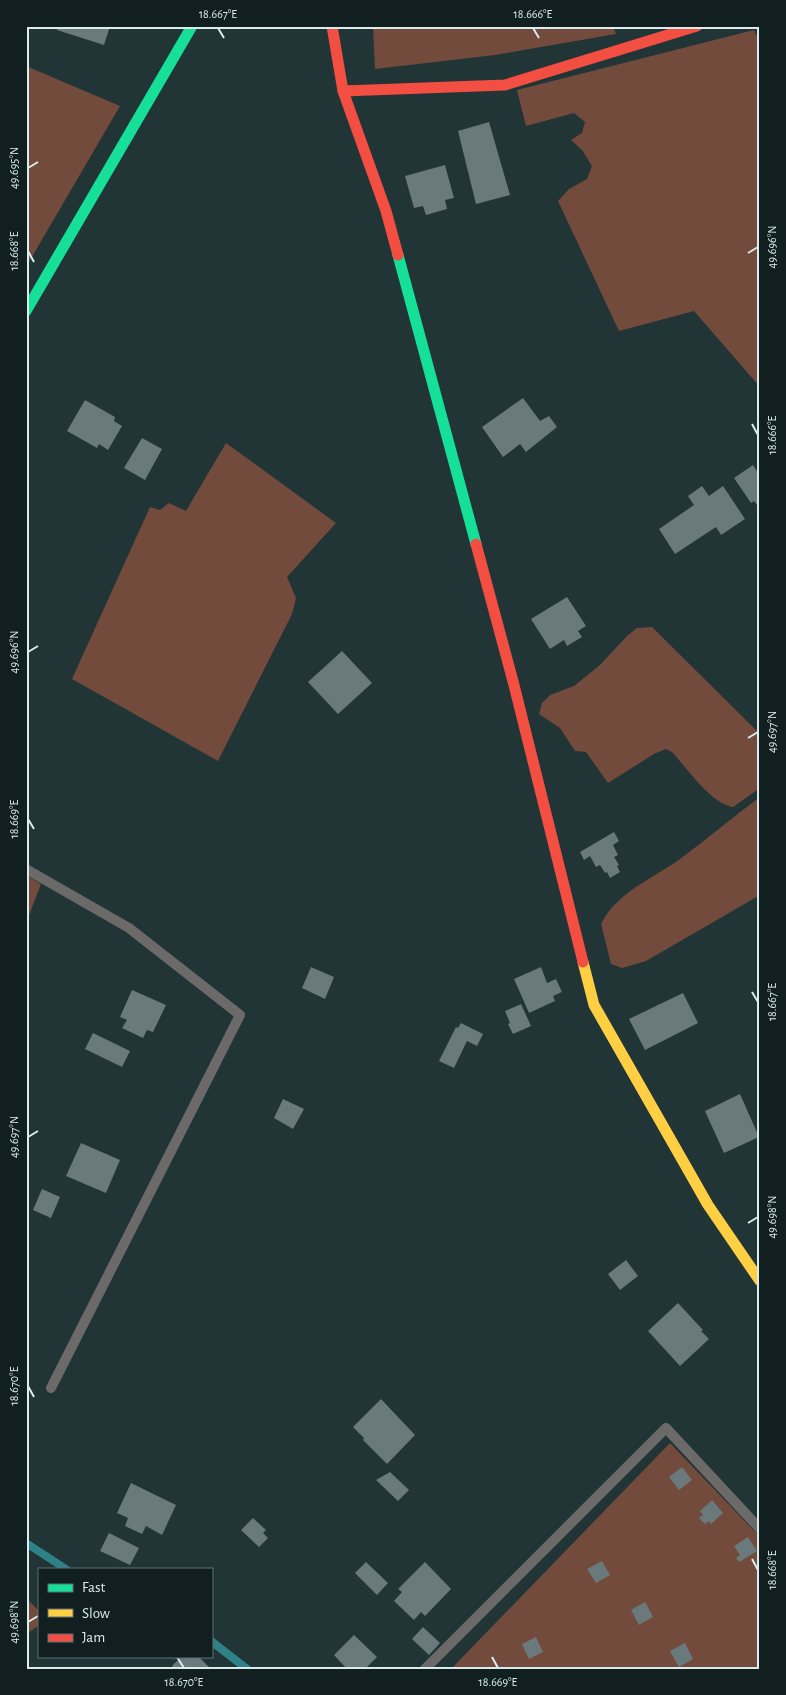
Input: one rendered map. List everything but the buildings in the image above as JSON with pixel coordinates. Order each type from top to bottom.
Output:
[{"type":"street","points":[[26,311],[30,299],[192,26]]},
{"type":"street","points":[[342,91],[505,85],[697,26]]},
{"type":"street","points":[[327,29],[335,41],[342,91],[386,211],[514,685],[594,1005],[708,1206],[760,1281]]},
{"type":"lane","points":[[26,869],[129,928],[240,1015],[51,1388]]},
{"type":"lane","points":[[425,1669],[666,1428],[760,1529]]},
{"type":"shaded area","points":[[373,26],[613,26],[616,34],[495,55],[375,69]]},
{"type":"shaded area","points":[[754,30],[760,42],[760,387],[694,311],[619,331],[558,201],[569,189],[587,179],[592,166],[582,150],[571,140],[582,133],[585,122],[574,113],[526,126],[517,90]]},
{"type":"shaded area","points":[[26,66],[120,106],[26,267]]},
{"type":"shaded area","points":[[226,443],[336,523],[287,577],[296,598],[292,614],[218,761],[72,679],[150,507],[160,510],[169,503],[186,511]]},
{"type":"shaded area","points":[[652,627],[760,734],[760,788],[733,807],[716,799],[692,776],[672,752],[666,749],[654,754],[608,783],[586,752],[575,751],[560,728],[539,714],[542,703],[550,695],[574,686],[600,665],[637,628]]},
{"type":"shaded area","points":[[760,797],[760,895],[646,961],[622,968],[611,964],[601,924],[616,903],[636,887],[680,859]]},
{"type":"shaded area","points":[[26,875],[41,884],[26,923]]},
{"type":"shaded area","points":[[670,1443],[760,1537],[760,1669],[451,1669]]},
{"type":"shaded area","points":[[26,1598],[38,1610],[38,1626],[26,1634]]},
{"type":"waterway","points":[[26,1543],[64,1568]]},
{"type":"waterway","points":[[212,1642],[247,1669]]},
{"type":"traffic: fast","points":[[26,311],[192,26]]},
{"type":"traffic: fast","points":[[398,255],[476,544]]},
{"type":"traffic: slow","points":[[583,962],[594,1005],[708,1205],[760,1281]]},
{"type":"traffic: jam","points":[[332,26],[343,91],[386,211],[398,255]]},
{"type":"traffic: jam","points":[[343,91],[505,85],[697,26]]},
{"type":"traffic: jam","points":[[476,544],[514,685],[583,962]]}]
